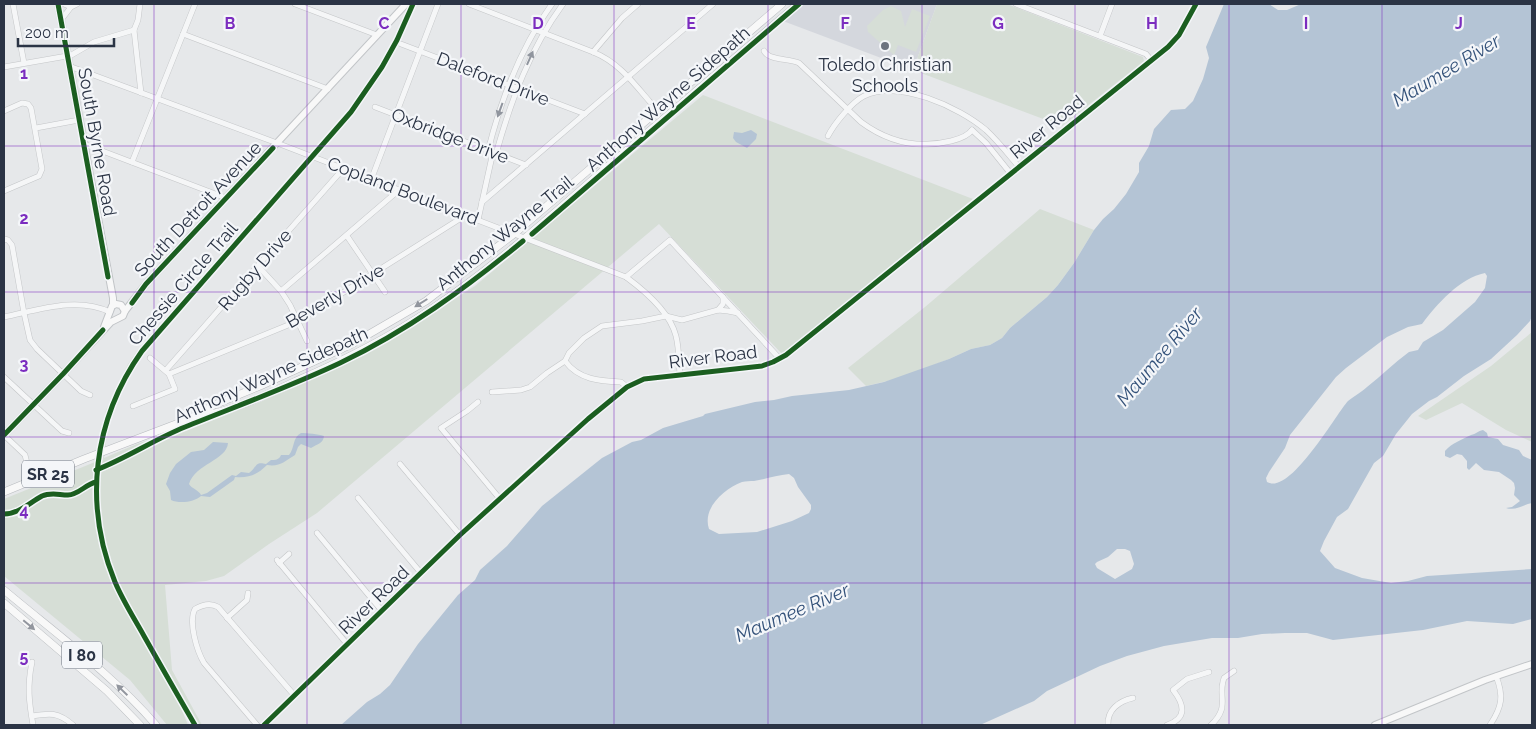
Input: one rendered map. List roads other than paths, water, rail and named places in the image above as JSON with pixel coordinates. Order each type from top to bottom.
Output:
[{"type":"highway","name":"Anthony Wayne Trail","points":[[4,492],[189,418],[214,405],[260,386],[352,344],[426,300],[514,234],[782,4]]},
{"type":"highway","name":"Anthony Wayne Trail","points":[[189,418],[217,414],[255,400],[325,369],[383,339],[432,309],[524,238],[798,4]]},
{"type":"highway","points":[[524,238],[527,228],[555,199]]},
{"type":"highway","points":[[472,280],[511,243],[514,234]]},
{"type":"highway","name":"I 80","points":[[4,590],[113,681],[156,725]]},
{"type":"highway","name":"I 80","points":[[4,603],[107,691],[140,725]]},
{"type":"main road","name":"South Byrne Road","points":[[58,4],[110,286],[111,309]]},
{"type":"main road","name":"South Detroit Avenue","points":[[4,435],[111,322],[122,317],[122,306],[139,293],[406,4]]},
{"type":"main road","name":"South Byrne Road","points":[[110,286],[122,306]]},
{"type":"main road","points":[[117,319],[112,317],[111,309],[122,306]]},
{"type":"main road","name":"South Detroit Avenue","points":[[103,330],[111,309]]},
{"type":"main road","points":[[1375,725],[1495,676],[1532,664]]},
{"type":"street","points":[[13,4],[24,63]]},
{"type":"street","points":[[64,4],[71,7]]},
{"type":"street","points":[[61,20],[71,7],[77,4]]},
{"type":"street","points":[[138,20],[140,4]]},
{"type":"street","points":[[141,92],[134,30],[146,4]]},
{"type":"street","points":[[132,162],[194,4]]},
{"type":"street","points":[[295,4],[377,35]]},
{"type":"street","points":[[371,180],[438,4]]},
{"type":"street","points":[[468,4],[594,52],[614,63],[650,102]]},
{"type":"street","points":[[478,220],[498,115],[523,53],[535,29],[552,4]]},
{"type":"street","points":[[492,152],[527,65],[543,33],[563,4]]},
{"type":"street","points":[[594,52],[622,18],[638,4]]},
{"type":"street","points":[[482,202],[713,4]]},
{"type":"street","points":[[1016,4],[1146,54],[1152,60]]},
{"type":"street","points":[[1100,36],[1112,4]]},
{"type":"street","name":"River Road","points":[[264,725],[460,535],[627,387],[644,379],[762,366],[780,359],[1168,47],[1179,35],[1196,4]]},
{"type":"street","points":[[4,67],[68,56],[94,42],[134,30]]},
{"type":"street","points":[[183,34],[328,89]]},
{"type":"street","name":"Daleford Drive","points":[[401,44],[585,114]]},
{"type":"street","points":[[764,51],[770,57],[792,60],[799,63],[870,129],[889,138],[903,142],[936,144],[960,138],[971,132],[972,120]]},
{"type":"street","name":"Copland Boulevard","points":[[69,66],[277,143],[626,278],[644,292],[666,316],[676,336],[680,375]]},
{"type":"street","points":[[828,136],[832,127],[856,101],[876,92],[894,91],[938,102],[972,120],[996,140],[1019,167]]},
{"type":"street","points":[[4,112],[22,103],[30,105],[36,128],[42,169],[39,176],[4,191]]},
{"type":"street","name":"Oxbridge Drive","points":[[375,107],[526,165]]},
{"type":"street","points":[[36,128],[79,120]]},
{"type":"street","points":[[972,130],[986,142],[1011,174]]},
{"type":"street","points":[[84,144],[226,198]]},
{"type":"street","name":"Rugby Drive","points":[[167,372],[343,169]]},
{"type":"street","points":[[281,291],[399,190]]},
{"type":"street","name":"Beverly Drive","points":[[167,372],[298,321],[466,216]]},
{"type":"street","points":[[346,236],[385,292]]},
{"type":"street","points":[[4,239],[8,240],[12,245],[28,332],[34,345],[81,391],[90,395]]},
{"type":"street","points":[[626,278],[670,240],[780,359]]},
{"type":"street","points":[[258,266],[281,291],[307,341]]},
{"type":"street","points":[[634,283],[636,269]]},
{"type":"street","points":[[718,310],[723,304],[723,297]]},
{"type":"street","points":[[4,317],[73,304],[111,309]]},
{"type":"street","points":[[492,392],[526,389],[565,361],[576,346],[597,329],[608,325],[666,316],[682,320],[718,310],[738,313]]},
{"type":"street","points":[[674,331],[682,320]]},
{"type":"street","points":[[133,406],[175,390],[167,372],[150,358]]},
{"type":"street","points":[[565,361],[569,367],[581,375],[597,381],[621,382],[627,387]]},
{"type":"street","points":[[4,377],[62,431],[69,433]]},
{"type":"street","points":[[478,402],[467,412],[441,428],[500,499]]},
{"type":"street","points":[[4,435],[25,455],[27,462]]},
{"type":"street","points":[[400,464],[460,535]]},
{"type":"street","points":[[358,498],[421,573]]},
{"type":"street","points":[[316,533],[382,611]]},
{"type":"street","points":[[289,554],[278,561],[347,644]]},
{"type":"street","points":[[227,618],[247,600],[248,593]]},
{"type":"street","points":[[257,725],[200,656],[192,618],[195,609],[206,605],[218,606],[294,696]]},
{"type":"street","points":[[32,662],[28,681],[33,725]]},
{"type":"street","points":[[1212,725],[1218,719],[1222,708],[1224,678],[1234,671]]},
{"type":"street","points":[[1168,725],[1176,721],[1182,710],[1181,702],[1173,690],[1187,679],[1209,672]]},
{"type":"street","points":[[1490,725],[1499,708],[1500,693],[1495,676]]},
{"type":"street","points":[[1108,725],[1112,709],[1125,700],[1133,698]]},
{"type":"street","points":[[32,716],[56,715],[66,719],[73,725]]},
{"type":"water","name":"Maumee River","points":[[1224,4],[1269,4],[1278,10],[1287,10],[1301,4],[1532,4],[1532,316],[1530,321],[1517,335],[1491,359],[1412,414],[1396,434],[1383,456],[1374,463],[1348,509],[1337,517],[1320,551],[1335,568],[1362,578],[1391,583],[1427,576],[1532,569],[1532,619],[1513,624],[1467,621],[1423,630],[1333,640],[1307,633],[1285,633],[1238,638],[1212,638],[1164,646],[1100,666],[1047,691],[1034,701],[980,725],[341,725],[390,685],[418,644],[458,595],[475,580],[480,570],[507,546],[542,506],[602,458],[663,428],[705,414],[755,402],[849,390],[884,382],[949,359],[971,349],[990,345],[1002,338],[1010,328],[1047,297],[1058,285],[1094,230],[1126,194],[1139,172],[1139,163],[1149,146],[1154,129],[1171,110],[1185,109],[1193,101],[1203,79],[1209,58],[1206,47]],"holes":[[[1485,273],[1487,276],[1485,288],[1475,302],[1443,330],[1423,342],[1418,350],[1409,352],[1348,401],[1312,452],[1288,477],[1277,483],[1267,482],[1266,478],[1285,448],[1290,435],[1336,377],[1387,337],[1408,327],[1422,324],[1442,300],[1458,286],[1467,280]],[[789,474],[794,478],[811,505],[809,513],[792,521],[757,532],[719,534],[709,529],[708,521],[712,507],[716,500],[728,489],[746,481]],[[1117,549],[1125,549],[1130,551],[1134,564],[1132,569],[1115,579],[1097,568],[1095,564],[1108,557]]]},
{"type":"water","points":[[751,130],[757,134],[756,139],[747,148],[736,142],[733,138],[734,132],[742,133]]},
{"type":"water","points":[[1483,430],[1487,433],[1488,437],[1498,439],[1503,445],[1519,450],[1523,456],[1532,460],[1532,503],[1516,508],[1506,508],[1512,507],[1520,501],[1514,495],[1514,483],[1511,480],[1499,472],[1484,470],[1476,463],[1469,470],[1467,468],[1467,461],[1462,455],[1457,454],[1450,458],[1445,456],[1445,451],[1451,446]]},
{"type":"water","points":[[301,433],[324,436],[321,442],[311,448],[301,444],[295,455],[282,463],[267,465],[249,476],[235,477],[234,480],[210,497],[201,496],[187,502],[171,500],[170,491],[166,484],[170,473],[176,464],[191,452],[204,450],[213,442],[228,443],[222,454],[192,477],[189,484],[201,495],[207,493],[232,475],[236,476],[241,472],[249,473],[258,464],[266,464],[271,460],[278,459],[281,455],[289,455],[296,438]]},
{"type":"place","name":"Toledo Christian Schools","points":[[885,46]]}]
